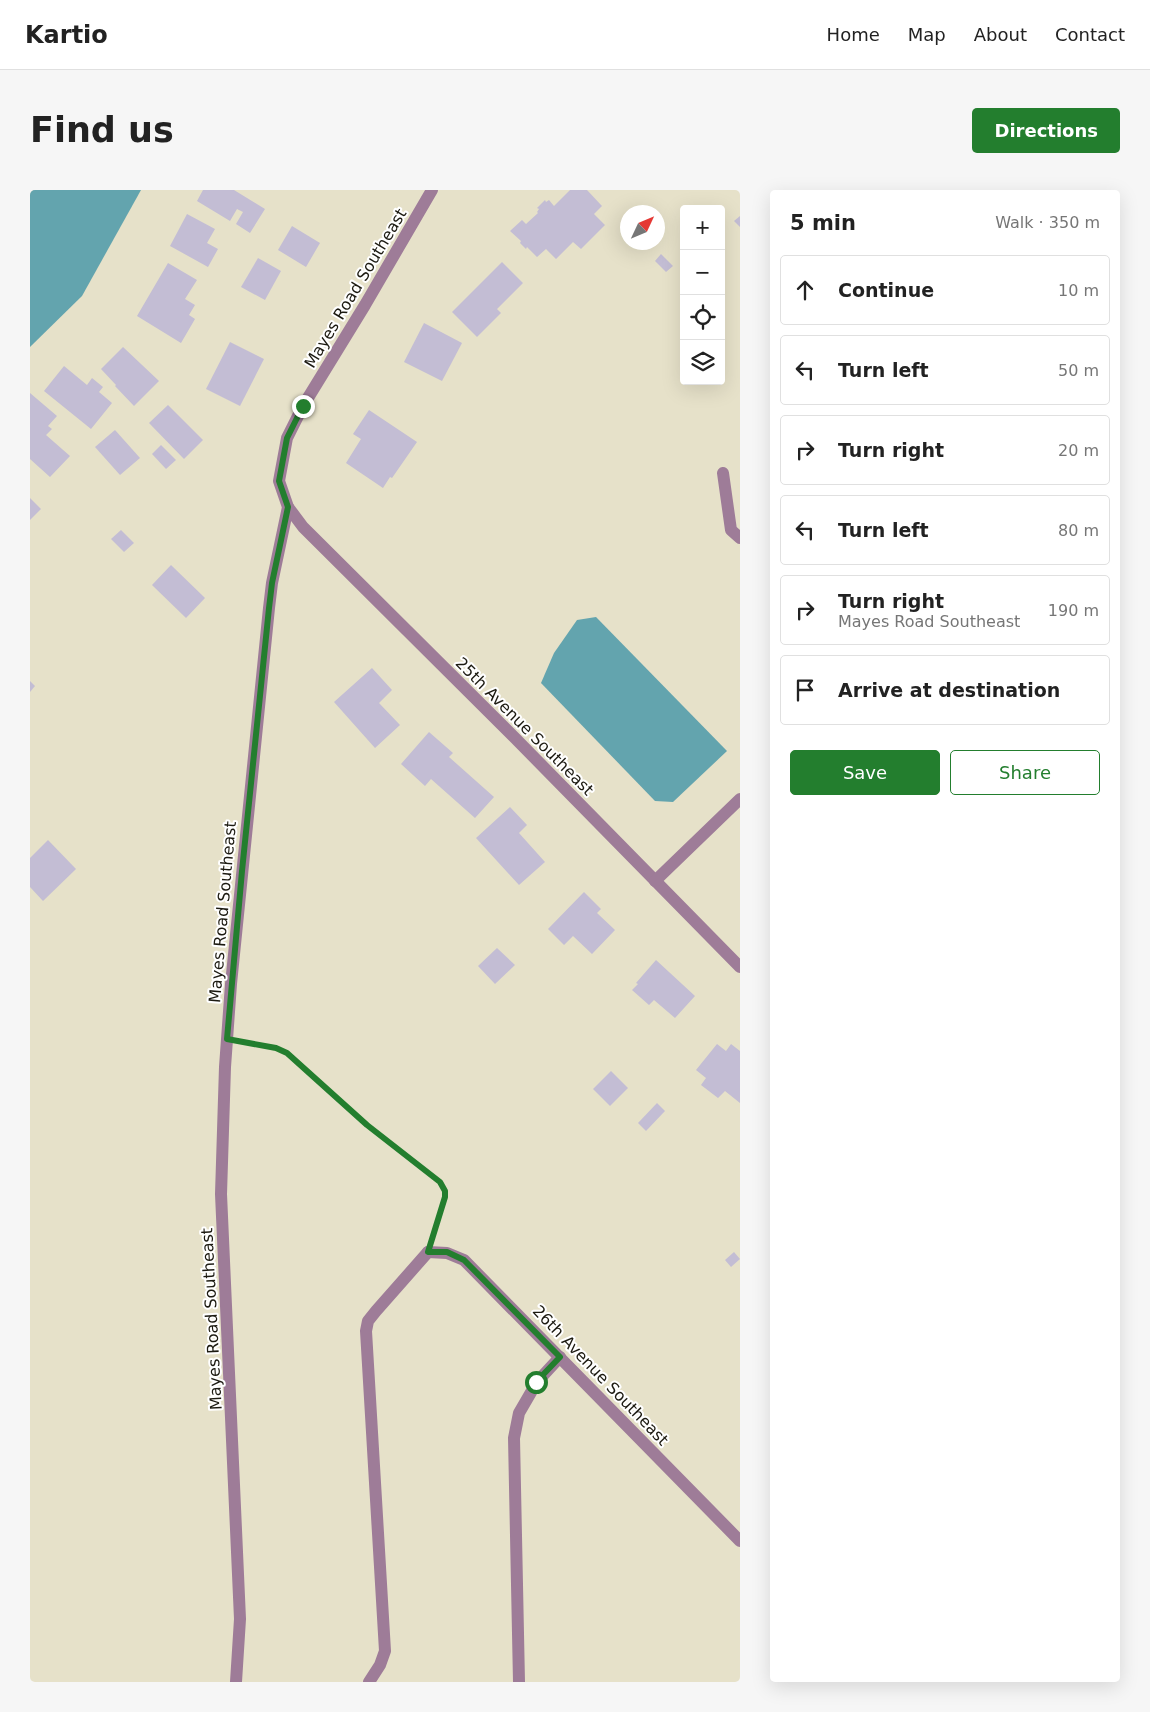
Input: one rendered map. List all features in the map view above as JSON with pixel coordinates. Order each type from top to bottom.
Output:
[{"type":"street","name":"Mayes Road Southeast","points":[[236,1682],[240,1619],[222,1194],[227,1039],[269,608],[272,583],[288,507],[279,481],[287,438],[303,406],[432,190]]},
{"type":"street","points":[[724,473],[731,530],[740,538]]},
{"type":"street","name":"25th Avenue Southeast","points":[[288,507],[303,526],[740,967]]},
{"type":"street","points":[[655,881],[740,799]]},
{"type":"street","points":[[369,1682],[380,1665],[385,1651],[366,1331],[368,1320],[428,1252]]},
{"type":"street","name":"26th Avenue Southeast","points":[[428,1252],[447,1252],[464,1260],[740,1541]]},
{"type":"street","points":[[519,1682],[514,1438],[520,1413],[536,1382],[560,1357]]},
{"type":"path","points":[[227,1039],[276,1048],[287,1053],[367,1125],[440,1182],[445,1191],[445,1197],[428,1252]]},
{"type":"water","points":[[30,190],[141,190],[82,296],[30,347]]},
{"type":"water","points":[[596,617],[727,751],[673,802],[655,801],[541,683],[554,653],[577,620]]},
{"type":"building","points":[[203,190],[234,190],[265,209],[250,233],[236,224],[243,212],[237,209],[230,221],[197,201]]},
{"type":"building","points":[[570,190],[587,190],[602,206],[594,214],[605,225],[581,249],[573,242],[556,259],[546,249],[537,257],[527,247],[526,249],[520,243],[521,241],[510,231],[522,220],[526,224],[538,213],[539,209],[537,208],[545,200],[546,202],[549,200],[554,206]]},
{"type":"building","points":[[187,214],[215,229],[207,243],[218,249],[208,267],[170,246]]},
{"type":"building","points":[[740,216],[740,227],[734,221]]},
{"type":"building","points":[[292,226],[320,243],[306,267],[278,250]]},
{"type":"building","points":[[661,254],[673,266],[666,272],[655,261]]},
{"type":"building","points":[[258,258],[281,271],[265,300],[241,287]]},
{"type":"building","points":[[502,262],[523,283],[497,309],[501,313],[477,337],[452,312]]},
{"type":"building","points":[[168,263],[197,280],[185,299],[195,305],[189,315],[195,319],[181,343],[137,316]]},
{"type":"building","points":[[424,323],[462,343],[442,381],[404,362]]},
{"type":"building","points":[[230,342],[264,359],[240,406],[206,389]]},
{"type":"building","points":[[123,347],[159,381],[134,406],[101,369]]},
{"type":"building","points":[[64,366],[87,385],[92,378],[103,387],[99,392],[112,403],[91,429],[44,391]]},
{"type":"building","points":[[30,393],[57,416],[48,426],[52,429],[46,435],[70,456],[50,477],[30,459]]},
{"type":"building","points":[[168,405],[203,440],[184,459],[149,423]]},
{"type":"building","points":[[369,410],[417,442],[383,488],[346,463],[361,439],[353,434]]},
{"type":"building","points":[[115,430],[140,458],[120,475],[95,447]]},
{"type":"building","points":[[161,445],[176,460],[166,469],[152,454]]},
{"type":"building","points":[[30,498],[41,509],[30,520]]},
{"type":"building","points":[[121,530],[134,543],[124,552],[111,539]]},
{"type":"building","points":[[171,565],[205,598],[186,618],[152,585]]},
{"type":"building","points":[[372,668],[392,690],[379,703],[400,725],[375,748],[334,702]]},
{"type":"building","points":[[30,681],[35,686],[30,692]]},
{"type":"building","points":[[429,732],[453,753],[449,757],[494,797],[475,818],[431,779],[425,786],[401,764]]},
{"type":"building","points":[[510,807],[527,825],[519,833],[545,862],[519,885],[476,838]]},
{"type":"building","points":[[48,840],[76,869],[43,901],[30,887],[30,858]]},
{"type":"building","points":[[584,892],[601,909],[597,913],[615,930],[592,954],[573,936],[564,945],[548,929]]},
{"type":"building","points":[[497,948],[515,965],[495,984],[478,966]]},
{"type":"building","points":[[656,960],[695,996],[675,1018],[654,1000],[649,1005],[632,990]]},
{"type":"building","points":[[717,1044],[726,1051],[731,1044],[740,1051],[740,1103],[725,1091],[718,1098],[701,1085],[706,1078],[696,1070]]},
{"type":"building","points":[[611,1071],[628,1088],[610,1106],[593,1089]]},
{"type":"building","points":[[657,1103],[665,1111],[646,1131],[638,1123]]},
{"type":"building","points":[[734,1252],[740,1259],[731,1267],[725,1260]]},
{"type":"route","points":[[303,406],[287,438],[279,481],[288,507],[272,583],[269,608],[227,1039],[276,1048],[287,1053],[367,1125],[440,1182],[445,1191],[445,1197],[428,1252],[447,1252],[464,1260],[560,1357],[536,1382]]}]
